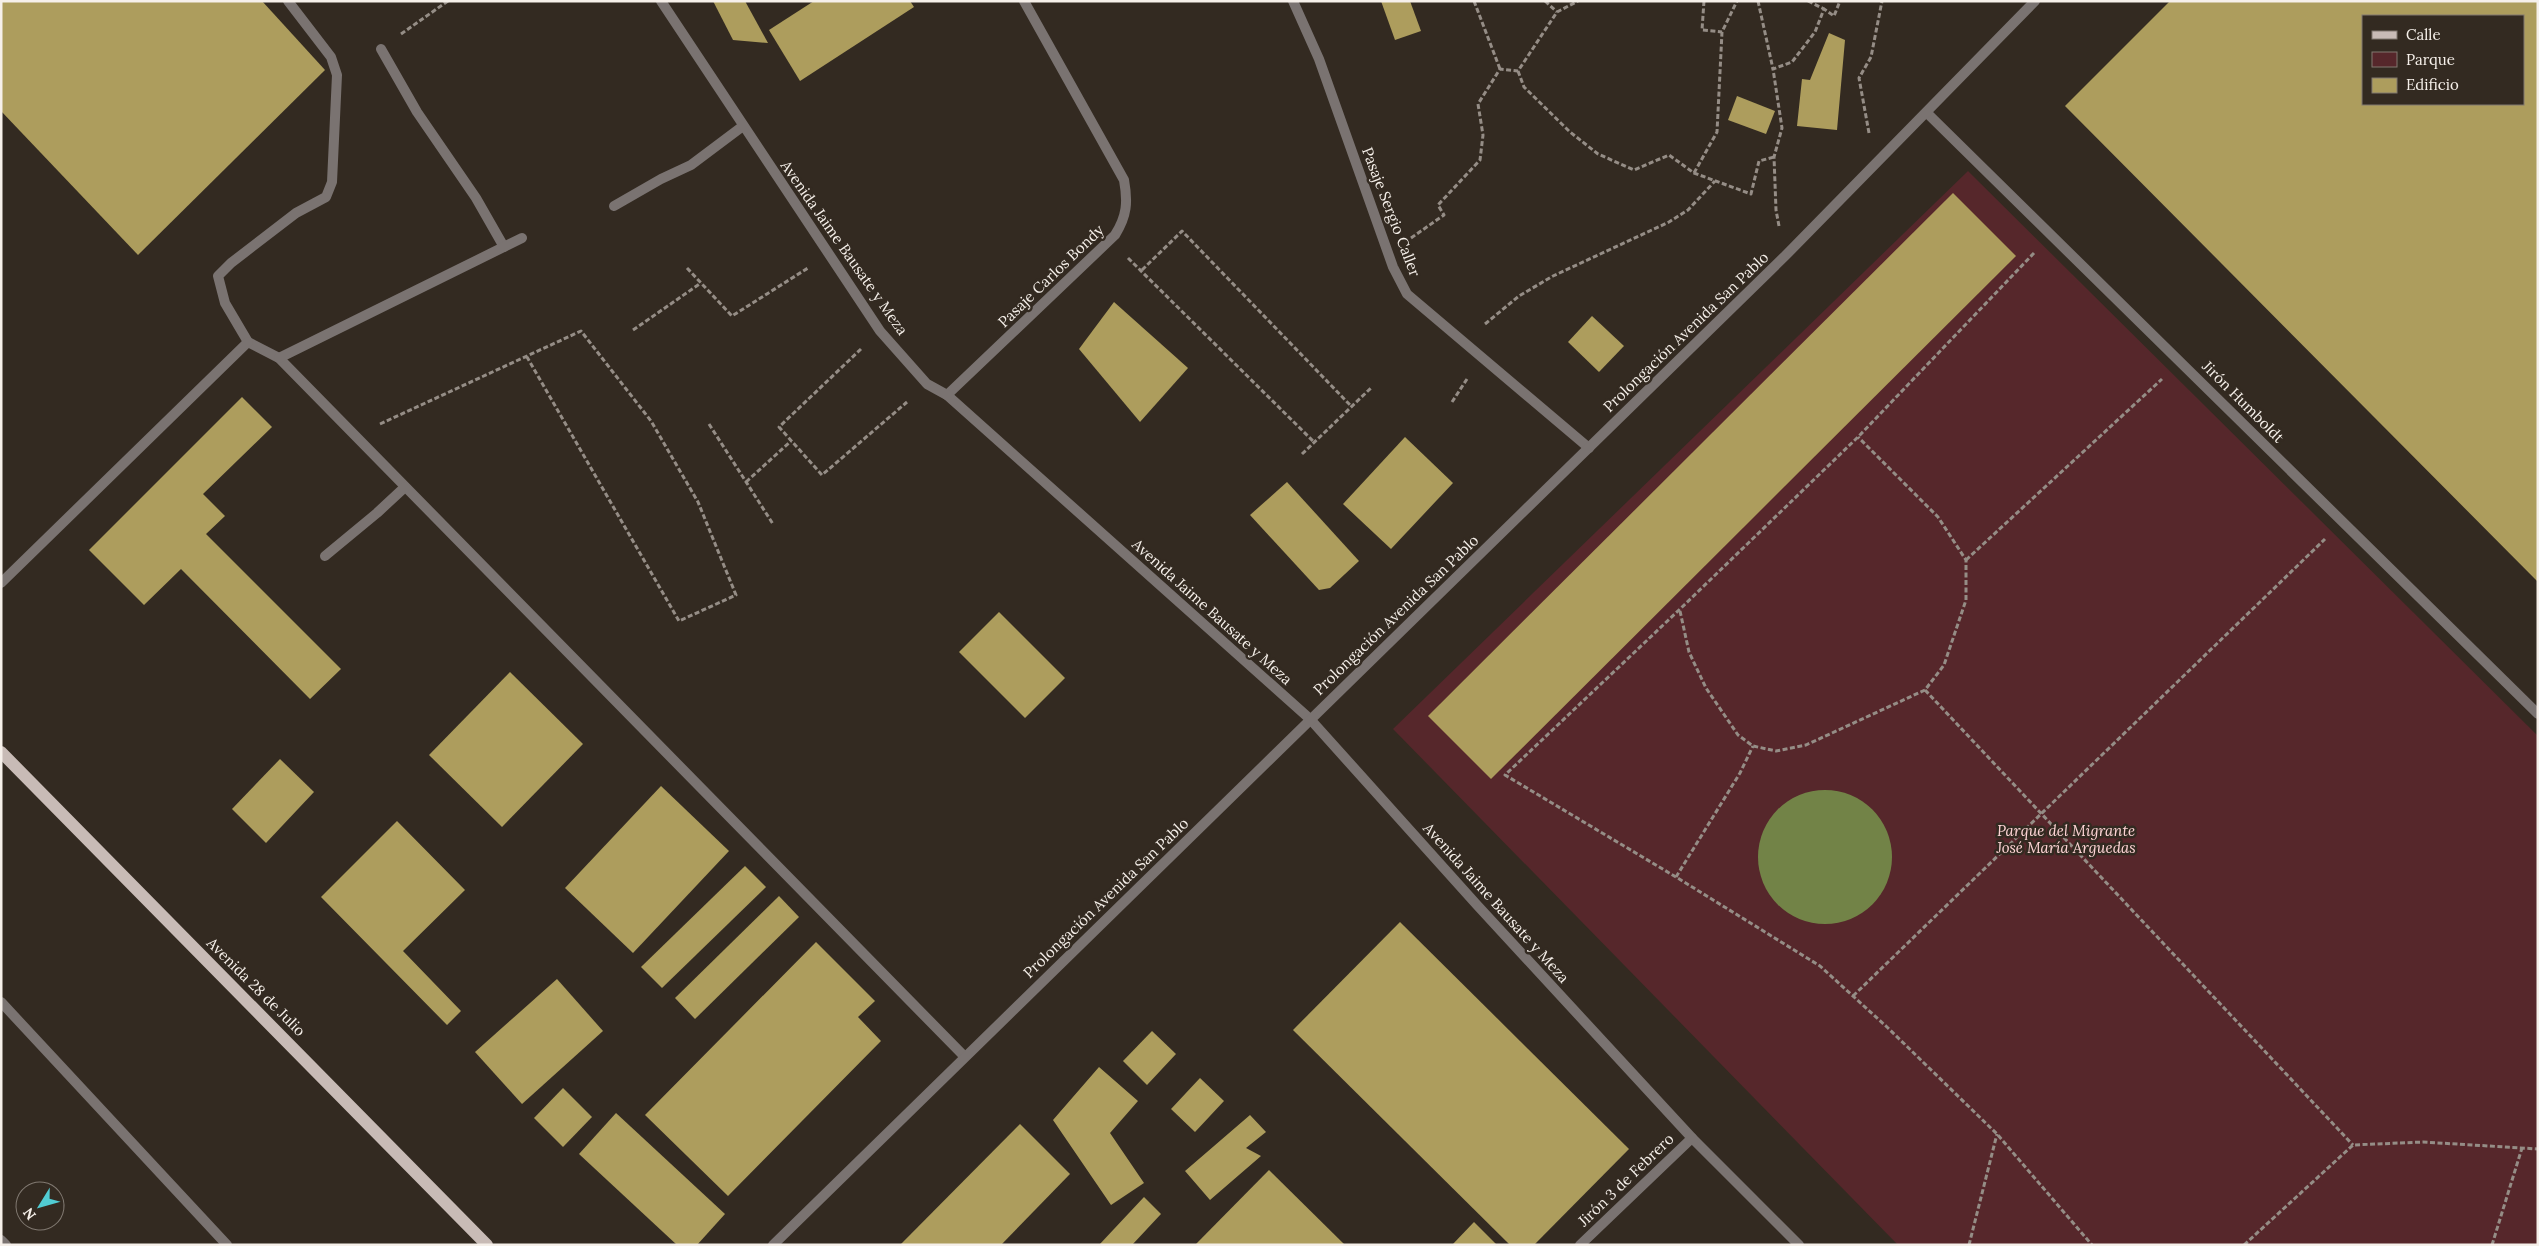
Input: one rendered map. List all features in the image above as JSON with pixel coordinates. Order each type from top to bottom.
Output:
[{"type":"main road","name":"Avenida 28 de Julio","points":[[1,752],[487,1245]]},
{"type":"street","points":[[288,1],[331,58],[337,75],[332,182],[326,197],[296,213],[231,263],[218,276],[225,303],[248,342],[279,358],[964,1056]]},
{"type":"street","name":"Avenida Jaime Bausate y Meza","points":[[661,1],[880,331],[928,384],[947,396],[1310,719],[1477,905],[1692,1138],[1799,1245]]},
{"type":"street","name":"Pasaje Carlos Bondy","points":[[947,396],[1110,241],[1124,221],[1128,202],[1124,180],[1024,1]]},
{"type":"street","name":"Pasaje Sergio Caller","points":[[1293,1],[1319,59],[1388,255],[1407,294],[1466,346],[1589,448]]},
{"type":"street","name":"Prolongación Avenida San Pablo","points":[[773,1245],[964,1056],[1785,256],[2035,1]]},
{"type":"street","points":[[381,49],[417,112],[476,198],[504,247]]},
{"type":"street","name":"Jirón Humboldt","points":[[1927,112],[2538,714]]},
{"type":"street","points":[[614,206],[661,179],[691,166],[743,126]]},
{"type":"street","points":[[279,358],[522,238]]},
{"type":"street","points":[[1,583],[248,342]]},
{"type":"street","points":[[325,556],[405,487]]},
{"type":"street","points":[[1,1002],[228,1245]]},
{"type":"street","name":"Jirón 3 de Febrero","points":[[1580,1245],[1692,1138]]},
{"type":"street","points":[[1,1240],[6,1245]]},
{"type":"path","points":[[381,49],[448,1]]},
{"type":"path","points":[[1474,1],[1500,69]]},
{"type":"path","points":[[1545,1],[1557,12]]},
{"type":"path","points":[[1518,71],[1557,12],[1578,1]]},
{"type":"path","points":[[1704,1],[1702,30],[1722,32]]},
{"type":"path","points":[[1694,173],[1717,132],[1722,32],[1738,1]]},
{"type":"path","points":[[1758,1],[1773,69],[1782,128],[1774,157],[1776,210],[1785,256]]},
{"type":"path","points":[[1808,1],[1834,16],[1840,1]]},
{"type":"path","points":[[1874,166],[1859,78],[1872,56],[1882,1]]},
{"type":"path","points":[[1773,69],[1792,62],[1815,32],[1824,9]]},
{"type":"path","points":[[1388,255],[1444,215],[1438,205],[1480,160],[1483,135],[1478,104],[1500,69]]},
{"type":"path","points":[[1500,69],[1518,71]]},
{"type":"path","points":[[1518,71],[1524,87],[1570,132],[1584,140],[1598,154],[1634,170],[1669,155],[1694,173],[1751,194],[1759,160],[1774,157]]},
{"type":"path","points":[[1466,346],[1484,325],[1519,296],[1553,276],[1669,222],[1688,210],[1715,181]]},
{"type":"path","points":[[1142,270],[1182,230],[1352,406]]},
{"type":"path","points":[[1110,241],[1142,270],[1314,442]]},
{"type":"path","points":[[2038,248],[1858,437],[1505,775],[1820,966],[1997,1134],[2092,1245]]},
{"type":"path","points":[[687,268],[732,316],[830,255]]},
{"type":"path","points":[[634,330],[701,283]]},
{"type":"path","points":[[356,435],[581,331],[651,421],[698,502],[736,595],[679,621],[527,357]]},
{"type":"path","points":[[880,331],[779,427],[822,475],[928,384]]},
{"type":"path","points":[[1966,560],[2164,376]]},
{"type":"path","points":[[1302,454],[1372,387]]},
{"type":"path","points":[[708,424],[773,524]]},
{"type":"path","points":[[1679,610],[1689,652],[1706,688],[1738,735],[1753,746],[1776,751],[1806,745],[1925,690],[1944,665],[1966,600],[1966,560],[1938,517],[1858,437]]},
{"type":"path","points":[[746,482],[792,441]]},
{"type":"path","points":[[1853,996],[2329,536]]},
{"type":"path","points":[[1925,690],[2353,1145]]},
{"type":"path","points":[[1676,877],[1740,773],[1753,746]]},
{"type":"path","points":[[1970,1245],[1997,1134]]},
{"type":"path","points":[[2244,1245],[2353,1145],[2423,1142],[2538,1149]]},
{"type":"path","points":[[2492,1245],[2522,1148]]},
{"type":"green space","name":"Parque del Migrante José María Arguedas","points":[[1968,171],[2538,736],[2538,1245],[1898,1245],[1393,729]]},
{"type":"shaded area","points":[[1825,790],[1851,795],[1872,810],[1887,831],[1892,857],[1887,883],[1872,904],[1851,919],[1825,924],[1799,919],[1778,904],[1763,883],[1758,857],[1763,831],[1778,810],[1799,795]]},
{"type":"building","points":[[1,1],[262,1],[325,70],[138,255],[1,111]]},
{"type":"building","points":[[713,1],[745,1],[768,43],[733,40]]},
{"type":"building","points":[[814,1],[910,1],[914,7],[800,81],[769,30]]},
{"type":"building","points":[[1381,1],[1410,1],[1421,31],[1395,40]]},
{"type":"building","points":[[2170,1],[2538,1],[2538,582],[2065,106]]},
{"type":"building","points":[[1829,33],[1845,40],[1837,130],[1797,126],[1802,79],[1810,80]]},
{"type":"building","points":[[1737,96],[1775,111],[1766,134],[1728,120]]},
{"type":"building","points":[[1953,193],[2016,256],[1491,779],[1428,716]]},
{"type":"building","points":[[1114,302],[1188,368],[1140,422],[1079,349]]},
{"type":"building","points":[[1592,316],[1624,346],[1599,372],[1568,342]]},
{"type":"building","points":[[242,397],[272,427],[203,494],[225,516],[206,534],[341,669],[310,699],[181,569],[144,605],[89,550]]},
{"type":"building","points":[[1405,437],[1453,483],[1391,549],[1343,504]]},
{"type":"building","points":[[1287,482],[1359,561],[1330,588],[1319,590],[1250,515]]},
{"type":"building","points":[[999,612],[1065,678],[1025,718],[959,652]]},
{"type":"building","points":[[510,672],[583,744],[502,827],[429,755]]},
{"type":"building","points":[[280,759],[314,792],[266,843],[232,809]]},
{"type":"building","points":[[661,786],[729,851],[633,953],[565,888]]},
{"type":"building","points":[[397,821],[465,890],[403,951],[461,1011],[447,1025],[321,897]]},
{"type":"building","points":[[745,866],[766,887],[662,988],[641,967]]},
{"type":"building","points":[[779,896],[799,917],[695,1019],[675,998]]},
{"type":"building","points":[[1400,922],[1629,1149],[1534,1245],[1510,1245],[1293,1030]]},
{"type":"building","points":[[816,942],[875,1001],[858,1017],[881,1041],[728,1196],[645,1115]]},
{"type":"building","points":[[557,979],[603,1031],[522,1104],[475,1052]]},
{"type":"building","points":[[1152,1031],[1176,1054],[1147,1085],[1123,1061]]},
{"type":"building","points":[[1099,1067],[1138,1101],[1110,1133],[1144,1183],[1111,1205],[1053,1120]]},
{"type":"building","points":[[1200,1078],[1224,1101],[1195,1132],[1171,1109]]},
{"type":"building","points":[[563,1088],[592,1117],[563,1147],[534,1118]]},
{"type":"building","points":[[616,1113],[725,1214],[697,1245],[677,1245],[579,1154]]},
{"type":"building","points":[[1250,1115],[1266,1132],[1246,1148],[1261,1156],[1210,1200],[1185,1171]]},
{"type":"building","points":[[1020,1124],[1070,1174],[1001,1245],[900,1245]]},
{"type":"building","points":[[1269,1170],[1345,1245],[1195,1245]]},
{"type":"building","points":[[1144,1197],[1161,1214],[1132,1245],[1099,1245]]},
{"type":"building","points":[[1474,1222],[1497,1245],[1452,1245]]}]
